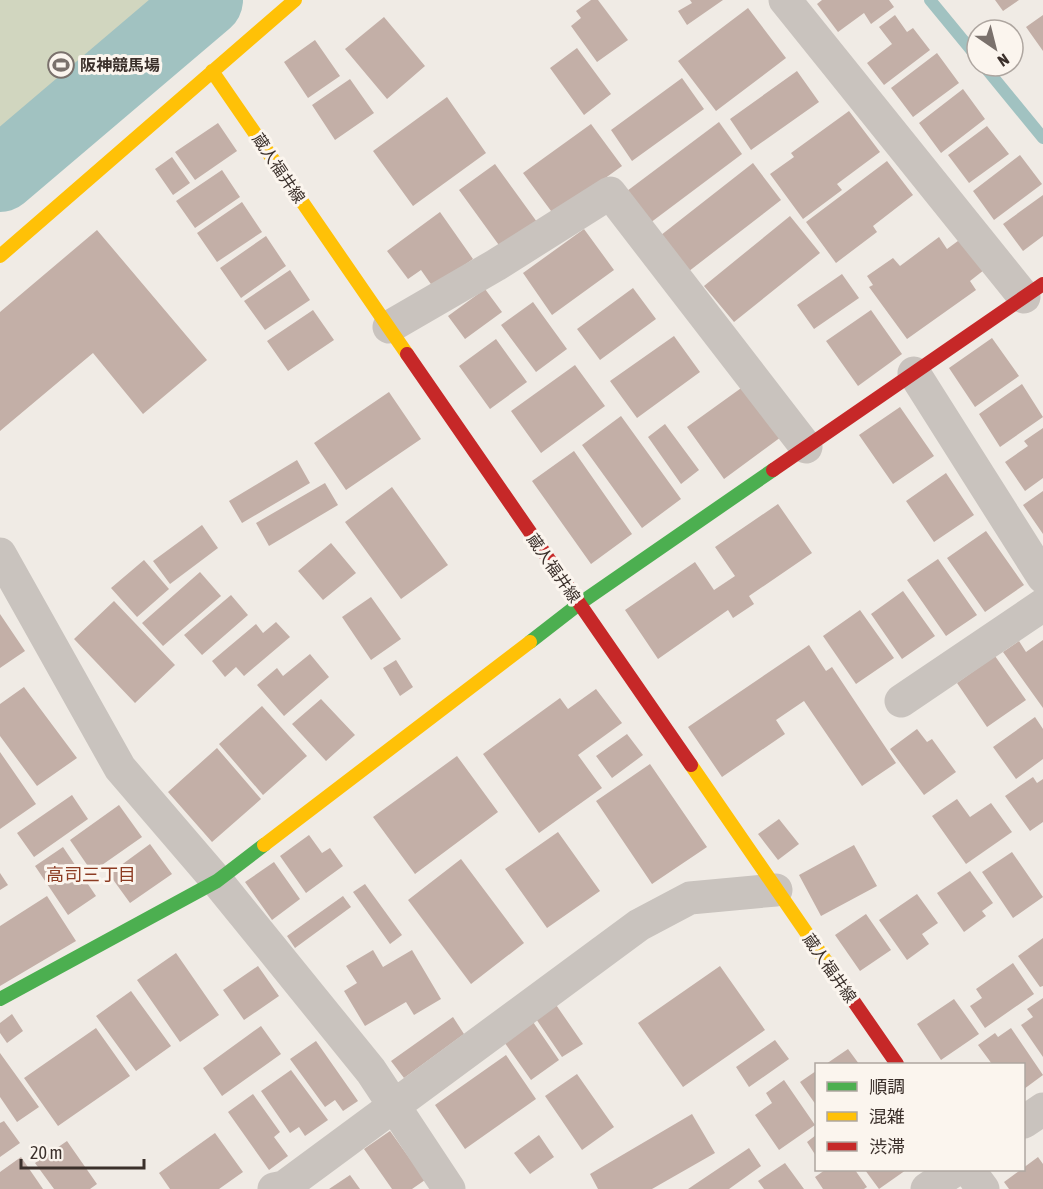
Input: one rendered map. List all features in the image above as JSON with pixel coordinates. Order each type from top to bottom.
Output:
[{"type":"street","points":[[0,256],[295,0]]},
{"type":"street","points":[[0,999],[217,881],[579,604],[1033,290],[785,0]]},
{"type":"street","name":"蔵人福井線","points":[[212,71],[896,1063]]},
{"type":"street","points":[[388,327],[496,266],[610,193],[806,447]]},
{"type":"street","points":[[914,373],[1043,577]]},
{"type":"street","points":[[0,554],[120,768],[217,881],[371,1071],[449,1189]]},
{"type":"street","points":[[901,701],[1043,605]]},
{"type":"street","points":[[274,1189],[284,1187],[639,925],[690,898],[776,890]]},
{"type":"street","points":[[1025,1121],[1043,1109]]},
{"type":"street","points":[[927,1189],[954,1171]]},
{"type":"street","points":[[970,1171],[983,1189]]},
{"type":"green space","name":"阪神競馬場","points":[[0,0],[200,0],[0,168]]},
{"type":"building","points":[[591,0],[598,0],[628,40],[597,62],[571,26],[581,18],[576,11]]},
{"type":"building","points":[[690,0],[723,0],[687,25],[678,11],[692,3]]},
{"type":"building","points":[[822,0],[889,0],[894,7],[871,24],[864,13],[838,32],[817,4]]},
{"type":"building","points":[[995,0],[1019,0],[1003,11]]},
{"type":"building","points":[[748,8],[786,58],[716,111],[678,61]]},
{"type":"building","points":[[895,15],[907,32],[913,28],[930,50],[884,85],[867,63],[892,44],[879,27]]},
{"type":"building","points":[[1043,15],[1043,51],[1026,27]]},
{"type":"building","points":[[384,17],[425,66],[387,99],[345,49]]},
{"type":"building","points":[[315,40],[340,76],[308,98],[284,62]]},
{"type":"building","points":[[577,48],[611,94],[584,115],[550,68]]},
{"type":"building","points":[[937,53],[959,83],[913,117],[891,88]]},
{"type":"building","points":[[797,71],[819,102],[751,150],[730,119]]},
{"type":"building","points":[[682,78],[704,109],[632,161],[611,130]]},
{"type":"building","points":[[350,79],[374,113],[335,140],[312,105]]},
{"type":"building","points":[[963,89],[985,119],[941,153],[919,123]]},
{"type":"building","points":[[447,97],[486,153],[413,206],[373,151]]},
{"type":"building","points":[[849,111],[880,152],[837,184],[842,190],[803,219],[770,174],[794,157],[791,153]]},
{"type":"building","points":[[719,122],[742,154],[646,226],[623,194]]},
{"type":"building","points":[[218,123],[237,151],[195,180],[175,152]]},
{"type":"building","points":[[591,124],[622,166],[554,215],[523,173]]},
{"type":"building","points":[[987,126],[1009,154],[969,183],[948,155]]},
{"type":"building","points":[[1020,155],[1042,184],[994,220],[973,191]]},
{"type":"building","points":[[172,157],[190,183],[173,195],[155,169]]},
{"type":"building","points":[[887,161],[913,195],[873,226],[877,232],[836,263],[806,222]]},
{"type":"building","points":[[753,163],[781,200],[684,275],[656,239]]},
{"type":"building","points":[[495,164],[537,222],[501,248],[459,190]]},
{"type":"building","points":[[222,170],[240,197],[195,228],[176,201]]},
{"type":"building","points":[[1043,195],[1043,236],[1023,251],[1003,224]]},
{"type":"building","points":[[242,202],[262,232],[217,262],[197,233]]},
{"type":"building","points":[[440,212],[473,259],[433,287],[421,270],[408,279],[387,251]]},
{"type":"building","points":[[790,216],[820,253],[734,322],[704,286]]},
{"type":"building","points":[[584,229],[614,270],[552,315],[523,273]]},
{"type":"building","points":[[97,230],[207,360],[143,414],[93,353],[0,431],[0,312]]},
{"type":"building","points":[[266,236],[286,266],[241,298],[220,268]]},
{"type":"building","points":[[939,237],[947,249],[962,238],[984,270],[970,281],[976,290],[907,339],[869,287],[873,285],[867,276],[893,258],[900,266]]},
{"type":"building","points":[[290,270],[310,300],[265,330],[244,301]]},
{"type":"building","points":[[842,274],[859,298],[814,329],[797,305]]},
{"type":"building","points":[[633,288],[656,319],[600,360],[577,329]]},
{"type":"building","points":[[485,289],[502,312],[465,339],[448,316]]},
{"type":"building","points":[[533,302],[567,349],[536,372],[501,325]]},
{"type":"building","points":[[313,310],[334,340],[288,371],[267,341]]},
{"type":"building","points":[[871,310],[902,354],[858,386],[826,341]]},
{"type":"building","points":[[674,336],[700,372],[637,418],[610,381]]},
{"type":"building","points":[[992,338],[1019,376],[975,407],[949,368]]},
{"type":"building","points":[[496,339],[527,382],[490,409],[459,366]]},
{"type":"building","points":[[575,365],[605,406],[541,453],[511,411]]},
{"type":"building","points":[[1022,384],[1043,417],[1000,447],[979,414]]},
{"type":"building","points":[[744,386],[781,437],[724,479],[687,427]]},
{"type":"building","points":[[389,392],[421,439],[346,490],[314,443]]},
{"type":"building","points":[[900,407],[934,456],[893,484],[859,435]]},
{"type":"building","points":[[621,416],[681,499],[642,528],[582,445]]},
{"type":"building","points":[[665,424],[699,470],[681,484],[648,437]]},
{"type":"building","points":[[1043,428],[1043,478],[1025,491],[1005,462],[1028,446],[1024,441]]},
{"type":"building","points":[[574,451],[632,534],[591,564],[532,481]]},
{"type":"building","points":[[297,460],[310,483],[242,523],[229,501]]},
{"type":"building","points":[[946,473],[974,515],[934,542],[906,501]]},
{"type":"building","points":[[325,483],[338,505],[269,546],[256,523]]},
{"type":"building","points":[[392,487],[448,565],[401,599],[345,522]]},
{"type":"building","points":[[1043,491],[1043,534],[1023,505]]},
{"type":"building","points":[[778,504],[812,553],[749,596],[754,604],[733,618],[728,610],[658,659],[625,610],[695,562],[714,590],[735,576],[715,547]]},
{"type":"building","points":[[202,525],[218,548],[170,584],[153,561]]},
{"type":"building","points":[[986,531],[1024,585],[985,612],[947,558]]},
{"type":"building","points":[[331,543],[356,573],[323,600],[298,571]]},
{"type":"building","points":[[938,559],[977,615],[946,636],[907,580]]},
{"type":"building","points":[[144,560],[169,589],[137,617],[111,588]]},
{"type":"building","points":[[200,572],[221,596],[163,646],[142,623]]},
{"type":"building","points":[[903,591],[935,636],[902,659],[871,614]]},
{"type":"building","points":[[231,595],[248,615],[202,655],[184,635]]},
{"type":"building","points":[[371,597],[401,639],[371,660],[342,617]]},
{"type":"building","points":[[114,601],[175,665],[135,703],[74,639]]},
{"type":"building","points":[[860,610],[894,658],[856,684],[823,636]]},
{"type":"building","points":[[0,614],[25,651],[0,668]]},
{"type":"building","points":[[276,622],[290,637],[244,676],[236,667],[225,677],[212,661],[256,624],[263,633]]},
{"type":"building","points":[[1043,640],[1043,708],[1003,652],[1019,641],[1026,652]]},
{"type":"building","points":[[809,645],[826,671],[832,667],[896,763],[862,786],[804,701],[776,720],[785,734],[722,777],[688,727]]},
{"type":"building","points":[[310,654],[329,677],[284,716],[257,685],[277,668],[283,676]]},
{"type":"building","points":[[995,656],[1026,700],[987,727],[957,683]]},
{"type":"building","points":[[396,660],[413,687],[400,696],[383,668]]},
{"type":"building","points":[[24,687],[77,758],[37,786],[0,736],[0,704]]},
{"type":"building","points":[[596,689],[622,723],[578,755],[602,788],[539,833],[483,754],[560,698],[568,709]]},
{"type":"building","points":[[321,699],[355,735],[326,761],[292,724]]},
{"type":"building","points":[[262,706],[307,756],[263,795],[219,744]]},
{"type":"building","points":[[1035,717],[1043,729],[1043,759],[1016,779],[993,747]]},
{"type":"building","points":[[917,729],[927,742],[932,739],[956,772],[924,795],[890,749]]},
{"type":"building","points":[[627,734],[643,755],[612,778],[596,756]]},
{"type":"building","points":[[217,748],[261,799],[212,842],[168,792]]},
{"type":"building","points":[[0,752],[36,804],[0,829]]},
{"type":"building","points":[[457,756],[498,812],[415,874],[373,817]]},
{"type":"building","points":[[650,764],[707,847],[652,884],[596,801]]},
{"type":"building","points":[[1033,777],[1037,783],[1043,779],[1043,822],[1030,831],[1005,796]]},
{"type":"building","points":[[72,795],[88,819],[34,857],[17,833]]},
{"type":"building","points":[[957,799],[970,817],[991,803],[1012,832],[966,864],[932,816]]},
{"type":"building","points":[[119,805],[142,837],[92,872],[70,840]]},
{"type":"building","points":[[779,819],[799,844],[778,860],[758,834]]},
{"type":"building","points":[[558,832],[600,891],[547,928],[505,869]]},
{"type":"building","points":[[309,835],[322,853],[330,848],[343,866],[306,893],[280,856]]},
{"type":"building","points":[[150,844],[172,874],[130,903],[109,874]]},
{"type":"building","points":[[854,845],[877,886],[821,916],[799,875]]},
{"type":"building","points":[[63,847],[96,896],[68,915],[35,866]]},
{"type":"building","points":[[1012,852],[1043,897],[1013,918],[982,872]]},
{"type":"building","points":[[461,859],[524,943],[471,984],[408,900]]},
{"type":"building","points":[[274,862],[300,899],[272,920],[245,882]]},
{"type":"building","points":[[970,871],[993,903],[982,911],[986,916],[964,932],[937,893]]},
{"type":"building","points":[[0,873],[8,885],[0,890]]},
{"type":"building","points":[[365,884],[402,935],[390,944],[353,892]]},
{"type":"building","points":[[917,894],[938,923],[922,934],[929,944],[907,960],[879,920]]},
{"type":"building","points":[[47,896],[76,941],[0,986],[0,926]]},
{"type":"building","points":[[343,896],[351,907],[295,948],[287,936]]},
{"type":"building","points":[[866,914],[891,950],[860,971],[835,935]]},
{"type":"building","points":[[1043,938],[1043,986],[1040,987],[1018,956]]},
{"type":"building","points":[[373,950],[383,967],[412,950],[441,999],[414,1015],[406,1002],[365,1026],[344,991],[357,983],[346,966]]},
{"type":"building","points":[[176,953],[219,1015],[180,1042],[137,980]]},
{"type":"building","points":[[1013,963],[1034,994],[985,1028],[970,1006],[982,998],[976,989]]},
{"type":"building","points":[[258,966],[279,996],[244,1020],[223,990]]},
{"type":"building","points":[[720,966],[765,1030],[683,1087],[638,1023]]},
{"type":"building","points":[[131,991],[171,1046],[136,1071],[96,1016]]},
{"type":"building","points":[[1043,998],[1043,1057],[1021,1025],[1033,1017],[1027,1009]]},
{"type":"building","points":[[552,999],[583,1044],[562,1057],[532,1013]]},
{"type":"building","points":[[954,999],[979,1034],[941,1060],[917,1024]]},
{"type":"building","points":[[12,1014],[23,1031],[7,1043],[0,1033],[0,1023]]},
{"type":"building","points":[[453,1017],[464,1034],[404,1078],[391,1061]]},
{"type":"building","points":[[531,1019],[559,1060],[531,1080],[502,1039]]},
{"type":"building","points":[[261,1026],[281,1054],[222,1096],[203,1068]]},
{"type":"building","points":[[96,1028],[130,1076],[58,1126],[24,1078]]},
{"type":"building","points":[[1011,1028],[1043,1075],[1025,1088],[1025,1063],[991,1063],[978,1045],[995,1033],[998,1037]]},
{"type":"building","points":[[775,1040],[789,1059],[749,1087],[736,1067]]},
{"type":"building","points":[[316,1041],[358,1101],[343,1111],[335,1100],[325,1107],[290,1059]]},
{"type":"building","points":[[848,1049],[858,1063],[827,1063]]},
{"type":"building","points":[[0,1053],[39,1107],[17,1122],[0,1097]]},
{"type":"building","points":[[506,1055],[536,1099],[465,1149],[435,1105]]},
{"type":"building","points":[[291,1070],[328,1120],[305,1136],[299,1127],[290,1133],[261,1091]]},
{"type":"building","points":[[815,1072],[815,1104],[800,1082]]},
{"type":"building","points":[[577,1074],[614,1127],[582,1150],[545,1096]]},
{"type":"building","points":[[784,1080],[815,1125],[779,1150],[755,1115],[772,1103],[766,1093]]},
{"type":"building","points":[[253,1094],[280,1132],[274,1137],[288,1156],[269,1170],[228,1112]]},
{"type":"building","points":[[692,1114],[715,1153],[652,1189],[598,1189],[590,1174]]},
{"type":"building","points":[[4,1121],[20,1143],[0,1157],[0,1123]]},
{"type":"building","points":[[390,1131],[425,1180],[412,1189],[392,1189],[364,1149]]},
{"type":"building","points":[[215,1133],[243,1172],[219,1189],[170,1189],[159,1173]]},
{"type":"building","points":[[539,1135],[554,1157],[530,1174],[514,1153]]},
{"type":"building","points":[[815,1136],[815,1154],[807,1142]]},
{"type":"building","points":[[67,1141],[97,1184],[90,1189],[54,1189],[35,1163]]},
{"type":"building","points":[[749,1148],[761,1166],[729,1189],[688,1189]]},
{"type":"building","points":[[21,1157],[43,1189],[0,1189],[0,1172]]},
{"type":"building","points":[[1038,1157],[1043,1164],[1043,1189],[1009,1189],[1004,1182],[1019,1171],[1025,1171],[1025,1167]]},
{"type":"building","points":[[785,1163],[804,1189],[764,1189],[758,1181]]},
{"type":"building","points":[[824,1171],[856,1171],[867,1187],[864,1189],[823,1189],[815,1177]]},
{"type":"building","points":[[866,1171],[905,1171],[879,1189]]},
{"type":"building","points":[[350,1175],[360,1189],[329,1189]]},
{"type":"waterway","points":[[0,175],[206,0]]},
{"type":"waterway","points":[[930,0],[965,42]]},
{"type":"waterway","points":[[994,78],[1043,138]]},
{"type":"traffic: fast","points":[[530,642],[579,604],[773,470]]},
{"type":"traffic: fast","points":[[0,999],[217,881],[264,845]]},
{"type":"traffic: slow","points":[[0,256],[295,0]]},
{"type":"traffic: slow","points":[[212,71],[407,354]]},
{"type":"traffic: slow","points":[[264,845],[530,642]]},
{"type":"traffic: slow","points":[[691,765],[841,983]]},
{"type":"traffic: jam","points":[[773,470],[1043,284]]},
{"type":"traffic: jam","points":[[407,354],[691,765]]},
{"type":"traffic: jam","points":[[841,983],[896,1063]]},
{"type":"place","name":"阪神競馬場","points":[[61,65]]},
{"type":"district","name":"高司三丁目","points":[[91,874]]}]
